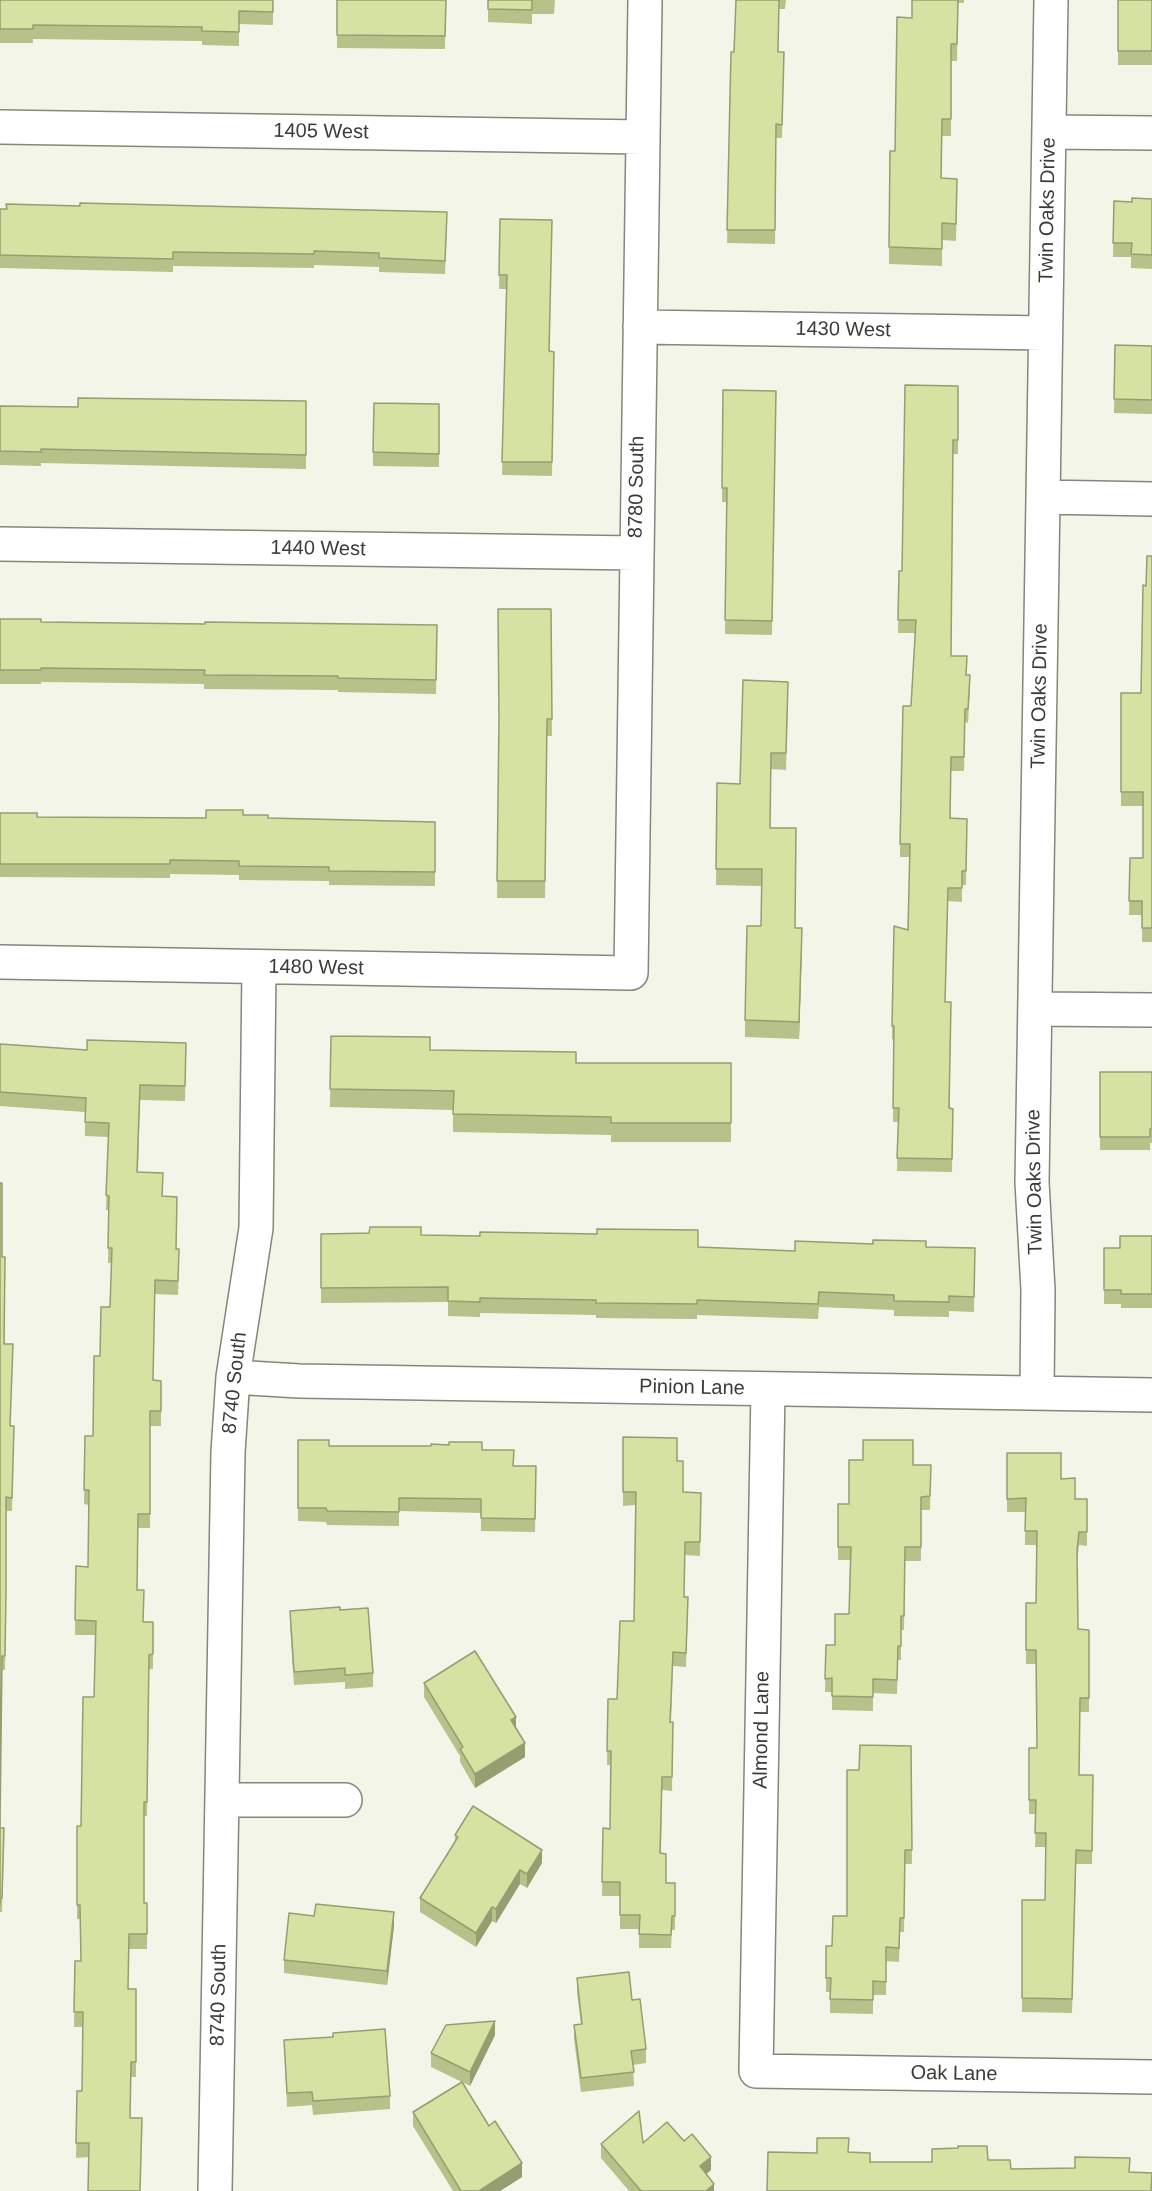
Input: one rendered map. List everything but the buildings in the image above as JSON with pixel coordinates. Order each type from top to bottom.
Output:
[{"type":"street","name":"8780 South","points":[[631,973],[645,0]]},
{"type":"street","name":"Twin Oaks Drive","points":[[1037,1392],[1038,1290],[1032,1182],[1051,0]]},
{"type":"street","name":"1405 West","points":[[0,128],[642,137]]},
{"type":"street","points":[[1050,132],[1152,133]]},
{"type":"street","name":"1430 West","points":[[640,327],[1045,333]]},
{"type":"street","points":[[1043,497],[1152,499]]},
{"type":"street","name":"1440 West","points":[[0,544],[636,553]]},
{"type":"street","name":"1480 West","points":[[0,962],[631,973]]},
{"type":"street","name":"8740 South","points":[[215,2191],[228,1452],[233,1377],[256,1228],[259,967]]},
{"type":"street","points":[[1035,1009],[1152,1010]]},
{"type":"street","name":"Pinion Lane","points":[[233,1377],[310,1381],[768,1390],[1152,1395]]},
{"type":"street","name":"Almond Lane","points":[[756,2071],[768,1390]]},
{"type":"street","points":[[222,1800],[345,1800]]},
{"type":"street","name":"Oak Lane","points":[[756,2071],[1152,2077]]}]
